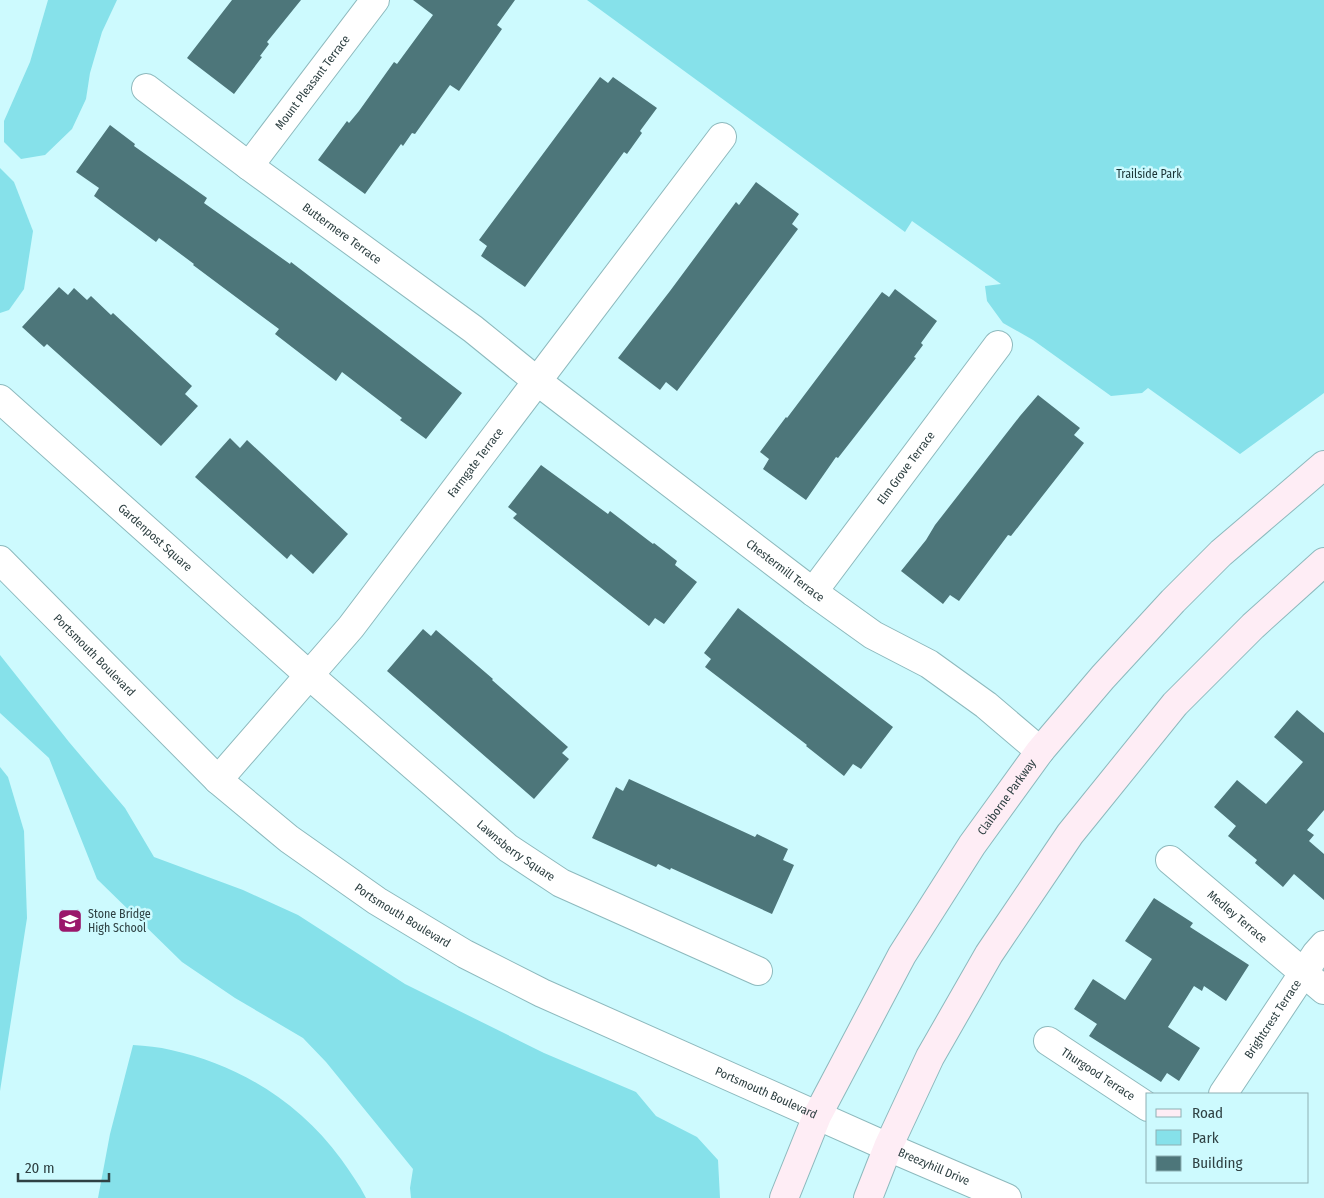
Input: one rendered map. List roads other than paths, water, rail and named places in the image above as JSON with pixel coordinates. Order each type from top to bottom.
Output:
[{"type":"main road","name":"Claiborne Parkway","points":[[784,1198],[817,1116],[902,955],[972,845],[1040,751],[1103,677],[1173,601],[1221,553],[1324,465]]},
{"type":"main road","points":[[868,1198],[888,1147],[930,1057],[984,963],[1070,834],[1175,704],[1253,626],[1324,562]]},
{"type":"street","name":"Mount Pleasant Terrace","points":[[249,166],[375,0]]},
{"type":"street","name":"Buttermere Terrace","points":[[146,88],[249,166],[473,329],[537,381]]},
{"type":"street","name":"Farmgate Terrace","points":[[218,780],[351,627],[722,136]]},
{"type":"street","name":"Elm Grove Terrace","points":[[813,592],[998,345]]},
{"type":"street","name":"Chestermill Terrace","points":[[537,381],[813,592],[873,635],[929,664],[986,705],[1040,751]]},
{"type":"street","name":"Gardenpost Square","points":[[0,399],[310,676]]},
{"type":"street","name":"Portsmouth Boulevard","points":[[0,560],[218,780],[289,839],[377,901],[465,954],[542,993],[888,1147]]},
{"type":"street","name":"Lawnsberry Square","points":[[310,676],[508,848],[561,883],[758,971]]},
{"type":"street","name":"Medley Terrace","points":[[1170,860],[1314,981]]},
{"type":"street","name":"Brightcrest Terrace","points":[[1224,1093],[1314,981],[1324,945]]},
{"type":"street","name":"Thurgood Terrace","points":[[1048,1041],[1146,1107]]},
{"type":"street","name":"Breezyhill Drive","points":[[888,1147],[1007,1198]]},
{"type":"place","name":"Stone Bridge High School","points":[[70,921]]},
{"type":"park label","name":"Trailside Park","points":[[1149,174]]}]
